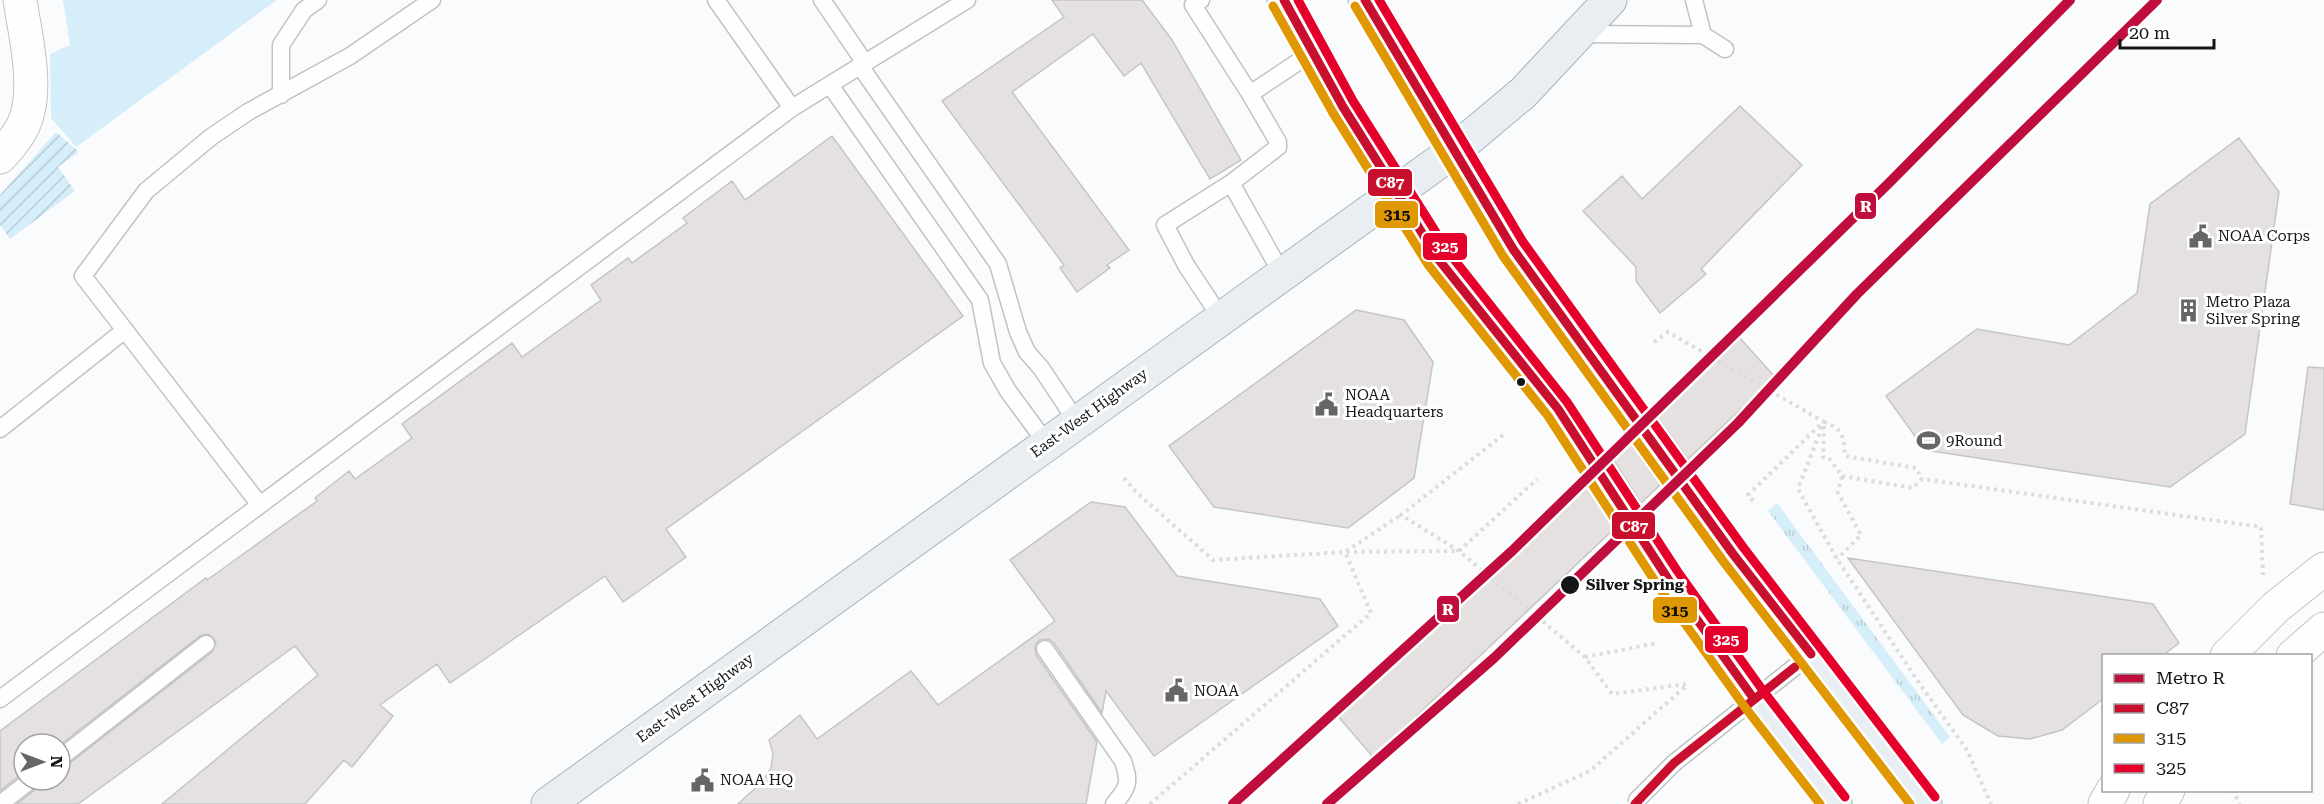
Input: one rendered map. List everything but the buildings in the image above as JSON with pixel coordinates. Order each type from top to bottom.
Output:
[{"type":"main road","points":[[1284,0],[1343,107],[1438,260],[1558,409],[1668,579],[1754,699],[1835,804]]},
{"type":"main road","points":[[1365,0],[1513,249],[1733,554],[1925,804]]},
{"type":"main road","name":"East-West Highway","points":[[548,804],[1455,150],[1523,93],[1610,0]]},
{"type":"street","points":[[0,157],[15,140],[28,115],[31,80],[20,0]]},
{"type":"street","points":[[2228,654],[2276,607],[2324,569]]},
{"type":"street","points":[[2295,654],[2324,629]]},
{"type":"lane","points":[[281,94],[281,45],[304,10],[318,0]]},
{"type":"lane","points":[[260,505],[83,276],[146,191],[212,137],[248,112],[350,56],[432,0]]},
{"type":"lane","points":[[716,0],[792,108]]},
{"type":"lane","points":[[822,0],[998,264],[1018,332],[1027,352],[1041,368],[1077,422]]},
{"type":"lane","points":[[0,699],[792,108],[967,0]]},
{"type":"lane","points":[[1201,0],[1193,5],[1278,142],[1278,147],[1232,183],[1165,225],[1186,265],[1221,318]]},
{"type":"lane","points":[[1694,0],[1703,35]]},
{"type":"lane","points":[[1580,34],[1703,35],[1725,49]]},
{"type":"lane","points":[[1250,94],[1313,52]]},
{"type":"lane","points":[[830,85],[980,300],[992,363],[1008,391],[1047,444]]},
{"type":"lane","points":[[1232,183],[1282,274]]},
{"type":"lane","points":[[0,429],[125,330]]},
{"type":"lane","points":[[72,749],[206,644]]},
{"type":"lane","points":[[1046,649],[1123,760],[1128,778],[1126,790],[1114,804]]},
{"type":"lane","points":[[1637,800],[1674,763],[1811,654]]},
{"type":"lane","points":[[0,804],[16,792]]},
{"type":"path","points":[[1654,342],[1668,332],[1824,422],[1837,427],[1843,435],[1845,456],[1916,468],[1922,479]]},
{"type":"path","points":[[1824,422],[1823,458],[1830,458],[1842,476],[1913,488],[1922,479]]},
{"type":"path","points":[[1753,501],[1748,495],[1824,422]]},
{"type":"path","points":[[1824,422],[1798,489],[1837,559],[1919,683],[1967,750],[1991,804]]},
{"type":"path","points":[[1345,552],[1401,515],[1503,435]]},
{"type":"path","points":[[1837,559],[1861,535],[1838,493],[1842,476]]},
{"type":"path","points":[[1124,478],[1136,492],[1213,560],[1345,552],[1459,550],[1537,479]]},
{"type":"path","points":[[1922,479],[2261,527],[2263,576]]},
{"type":"path","points":[[1401,515],[1459,550],[1585,657],[1612,694],[1687,684],[1590,771],[1518,804]]},
{"type":"path","points":[[1150,804],[1371,613],[1345,552]]},
{"type":"path","points":[[1585,657],[1657,643]]},
{"type":"green space","points":[[63,0],[277,0],[76,147],[51,118],[50,54],[70,45]]},
{"type":"green space","points":[[56,132],[79,152],[58,167],[75,191],[10,239],[0,225],[0,195]]},
{"type":"green space","points":[[1777,503],[1950,737],[1942,744],[1768,511]]},
{"type":"metro line","name":"R","points":[[1233,804],[1512,551],[1889,183],[2070,0]]},
{"type":"metro line","name":"R","points":[[1327,804],[1494,658],[1738,423],[1857,294],[2157,0]]},
{"type":"transit line","name":"C87","points":[[1284,0],[1343,107],[1439,260],[1558,409],[1668,579],[1754,699]]},
{"type":"transit line","name":"325","points":[[1298,0],[1353,101],[1449,253],[1567,402],[1678,572],[1764,692],[1845,797]]},
{"type":"transit line","name":"C87","points":[[1365,0],[1513,249],[1733,554],[1811,654]]},
{"type":"transit line","name":"325","points":[[1379,0],[1523,242],[1743,547],[1935,797]]},
{"type":"transit line","name":"315","points":[[1273,6],[1333,113],[1429,266],[1548,416],[1658,586],[1744,706],[1820,804]]},
{"type":"transit line","name":"315","points":[[1355,6],[1503,256],[1723,561],[1910,804]]},
{"type":"transit line","name":"C87","points":[[1635,804],[1674,763],[1795,667]]},
{"type":"place","name":"NOAA Corps","points":[[2200,236]]},
{"type":"place","name":"Metro Plaza Silver Spring","points":[[2188,311]]},
{"type":"place","name":"NOAA Headquarters","points":[[1327,404]]},
{"type":"place","name":"9Round","points":[[1928,441]]},
{"type":"place","name":"Silver Spring","points":[[1570,585]]},
{"type":"place","name":"NOAA","points":[[1176,691]]},
{"type":"place","name":"NOAA HQ","points":[[702,780]]}]
